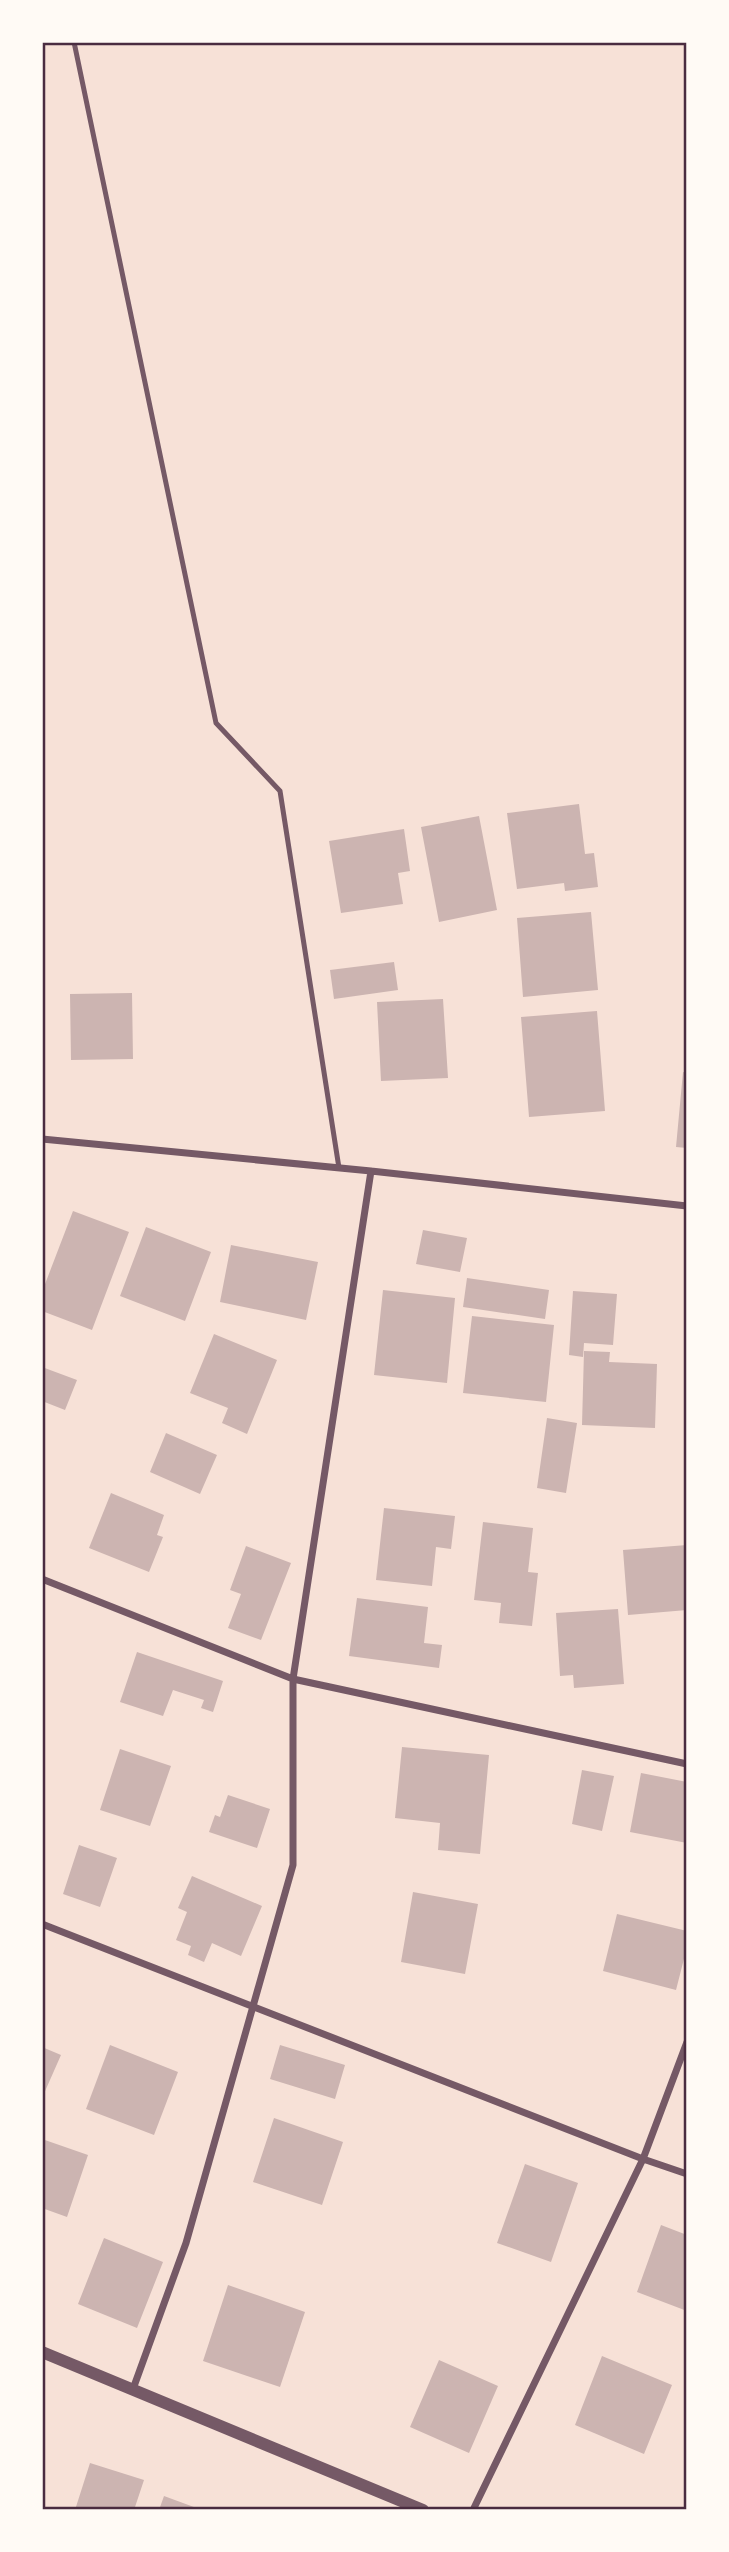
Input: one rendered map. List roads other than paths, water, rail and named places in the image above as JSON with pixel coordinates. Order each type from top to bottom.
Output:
[{"type":"street","points":[[42,1139],[371,1171],[687,1206]]},
{"type":"street","points":[[132,2389],[186,2243],[293,1865],[293,1679],[371,1171]]},
{"type":"street","points":[[42,1579],[293,1679],[687,1764]]},
{"type":"street","points":[[42,1924],[687,2174]]},
{"type":"street","points":[[473,2510],[643,2159],[687,2042]]},
{"type":"street","points":[[42,2352],[423,2510]]},
{"type":"lane","points":[[74,42],[216,723],[280,791],[339,1168]]}]
